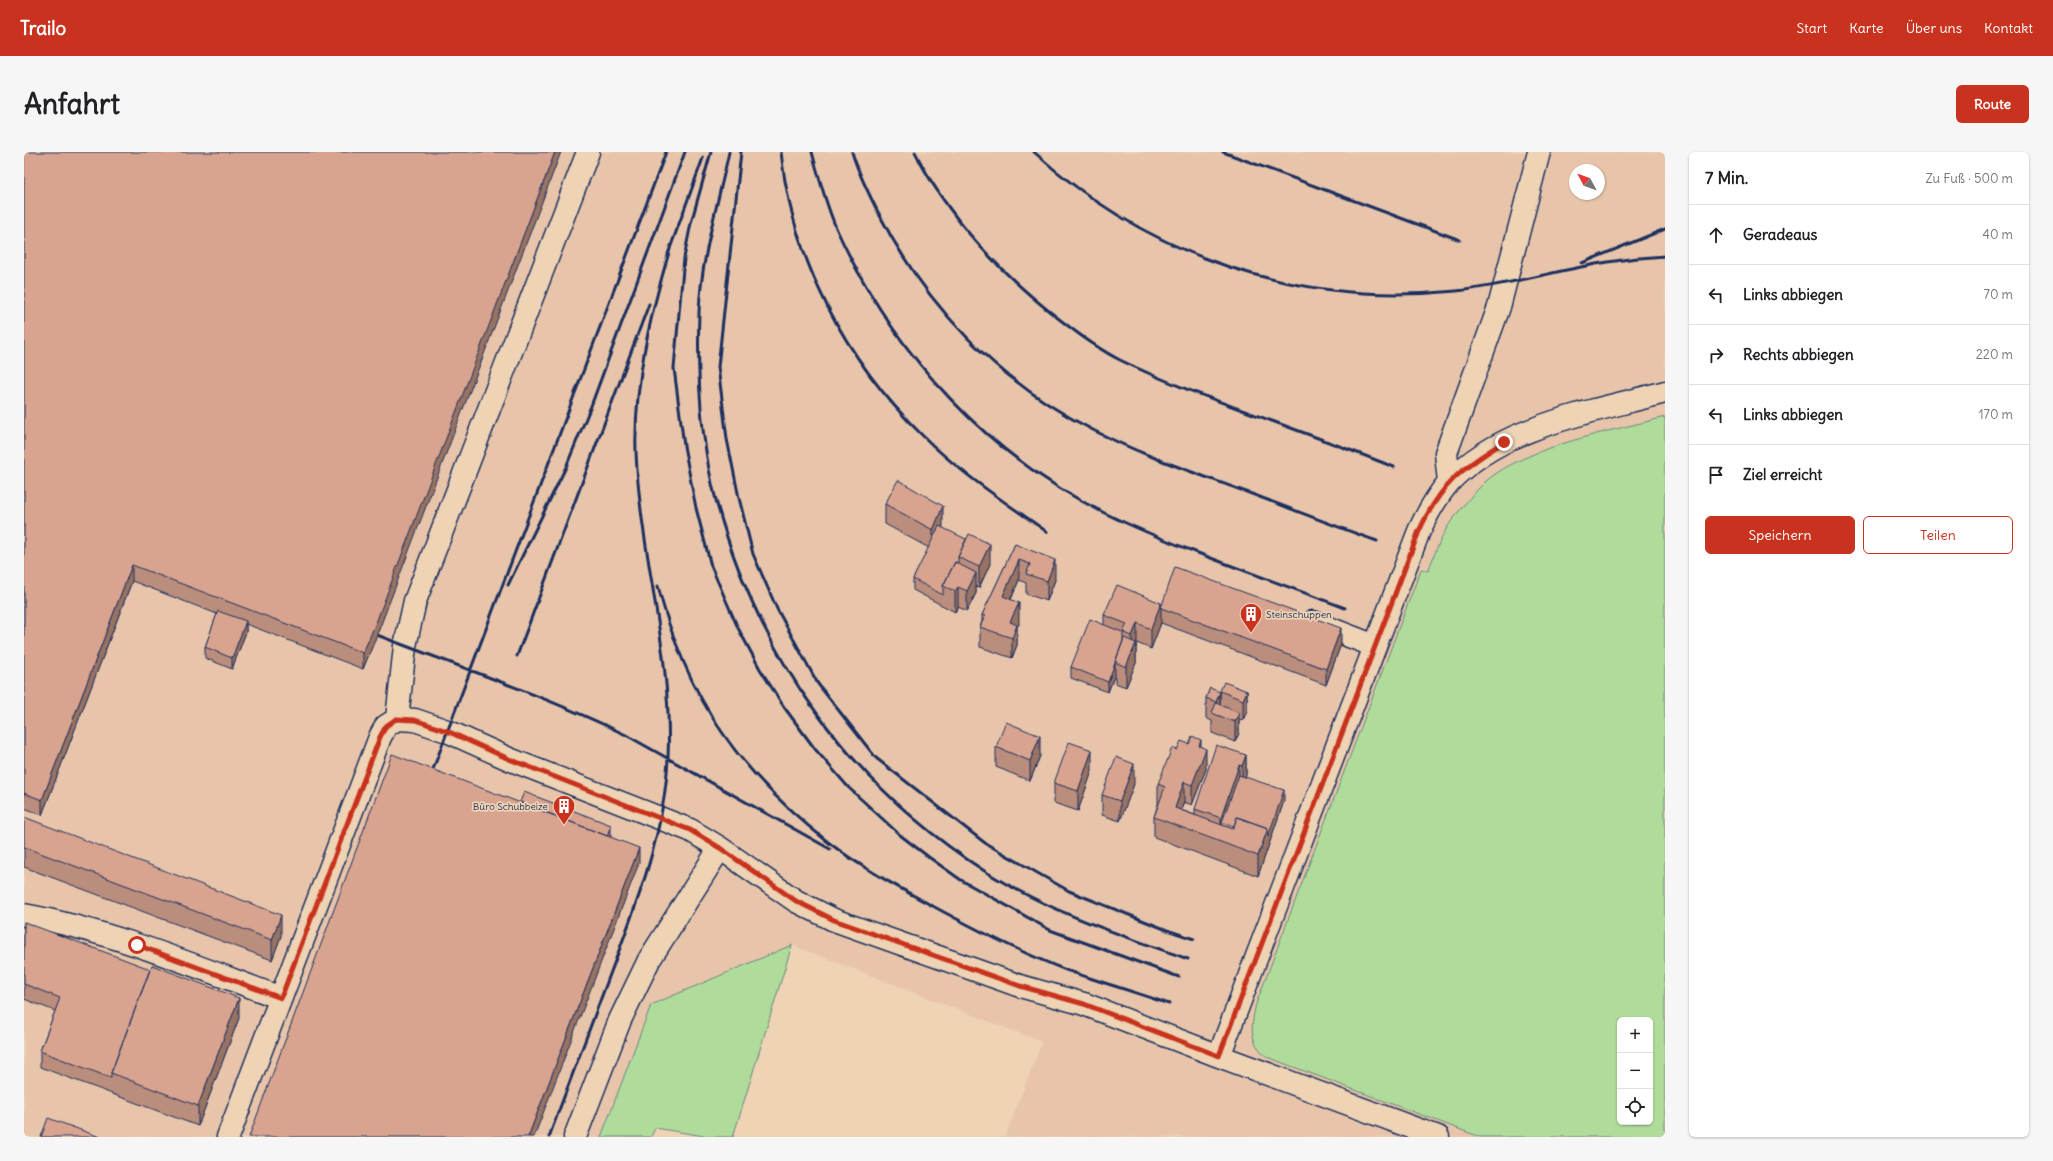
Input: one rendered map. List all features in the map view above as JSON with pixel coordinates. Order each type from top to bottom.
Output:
[{"type":"lane","points":[[396,719],[405,646],[415,601],[588,152]]},
{"type":"lane","points":[[1449,482],[1446,453],[1499,307],[1539,152]]},
{"type":"lane","points":[[1219,1056],[1419,531],[1432,505],[1449,482],[1475,460],[1504,442],[1536,428],[1665,392]]},
{"type":"lane","points":[[1293,614],[1375,646]]},
{"type":"lane","points":[[228,1137],[380,737],[386,726],[396,719],[415,720],[447,731],[509,759],[690,830],[720,848],[796,901],[834,920],[1020,986],[1084,1004],[1438,1137]]},
{"type":"lane","points":[[575,1137],[620,1020],[649,960],[720,848]]},
{"type":"lane","points":[[24,915],[55,921],[137,945],[281,998]]},
{"type":"shaded area","points":[[24,152],[1665,152],[1665,1137],[1005,1137],[1042,1042],[792,945],[651,1005],[601,1137],[24,1137]]},
{"type":"green space","points":[[1665,417],[1665,1137],[1480,1137],[1267,1057],[1261,1051],[1254,1039],[1252,1033],[1253,1020],[1256,1004],[1421,569],[1428,571],[1445,531],[1460,509],[1485,482],[1502,469],[1546,449],[1596,434]]},
{"type":"green space","points":[[792,945],[733,1137],[710,1137],[655,1128],[651,1137],[601,1137],[651,1005]]},
{"type":"building","points":[[24,152],[555,152],[377,620],[363,653],[132,565],[42,800],[24,793]]},
{"type":"building","points":[[898,480],[943,506],[933,530],[885,504]]},
{"type":"building","points":[[939,526],[966,539],[958,557],[958,563],[955,562],[943,586],[943,595],[913,579]]},
{"type":"building","points":[[969,534],[990,544],[979,567],[958,557]]},
{"type":"building","points":[[1015,544],[1055,560],[1047,581],[1026,574],[1030,564],[1019,560],[1003,596],[1019,603],[1010,622],[1017,625],[1012,638],[980,627],[985,616],[982,615]]},
{"type":"building","points":[[955,562],[976,573],[967,591],[958,587],[955,591],[943,586]]},
{"type":"building","name":"Steinschuppen","points":[[1175,567],[1341,628],[1326,669],[1161,608]]},
{"type":"building","points":[[1117,585],[1161,603],[1151,629],[1137,623],[1132,636],[1123,632],[1127,624],[1104,615]]},
{"type":"building","points":[[218,611],[246,621],[232,658],[205,647]]},
{"type":"building","points":[[1090,619],[1123,632],[1123,641],[1108,682],[1071,667]]},
{"type":"building","points":[[1124,638],[1136,643],[1126,667],[1115,662]]},
{"type":"building","points":[[1224,682],[1247,691],[1243,700],[1220,691]]},
{"type":"building","points":[[1210,688],[1220,692],[1216,702],[1206,698]]},
{"type":"building","points":[[1216,703],[1239,713],[1235,722],[1212,713]]},
{"type":"building","points":[[1006,722],[1040,736],[1030,761],[996,747]]},
{"type":"building","points":[[1192,736],[1201,740],[1199,746],[1206,749],[1192,785],[1184,782],[1175,808],[1233,829],[1237,817],[1268,828],[1258,856],[1154,817],[1165,787],[1158,784],[1172,748],[1177,750],[1181,741],[1189,744]]},
{"type":"building","points":[[1069,742],[1092,750],[1078,791],[1054,783]]},
{"type":"building","points":[[1216,745],[1246,755],[1242,766],[1239,765],[1221,818],[1195,809]]},
{"type":"building","points":[[392,754],[639,848],[528,1137],[249,1137]]},
{"type":"building","points":[[1116,757],[1134,764],[1120,801],[1102,795]]},
{"type":"building","points":[[1239,775],[1284,790],[1268,837],[1268,828],[1237,817],[1234,826],[1222,822]]},
{"type":"building","points":[[524,792],[611,825],[607,836],[520,802]]},
{"type":"building","points":[[24,817],[281,915],[272,940],[24,847]]},
{"type":"building","points":[[24,922],[150,969],[111,1073],[111,1078],[40,1051],[60,998],[24,984]]},
{"type":"building","points":[[152,965],[239,998],[198,1106],[111,1073]]},
{"type":"building","points":[[48,1118],[100,1137],[41,1137]]},
{"type":"railway","points":[[429,780],[666,152]]},
{"type":"railway","points":[[508,585],[566,467],[591,406],[685,152]]},
{"type":"railway","points":[[711,152],[691,223],[684,258],[674,368],[684,446],[696,508],[711,566],[738,628],[760,669],[784,707],[815,749],[849,788],[900,835],[930,858],[961,880],[1050,930],[1179,977]]},
{"type":"railway","points":[[729,152],[706,251],[700,292],[699,384],[703,433],[711,481],[735,561],[758,615],[785,666],[817,714],[853,758],[893,800],[937,838],[986,872],[1034,899],[1136,941],[1188,959]]},
{"type":"railway","points":[[741,152],[718,367],[727,439],[739,498],[753,554],[777,609],[818,684],[876,758],[985,843],[1069,891],[1167,930],[1194,939]]},
{"type":"railway","points":[[781,152],[787,192],[797,231],[810,269],[827,306],[847,341],[870,375],[895,407],[937,450],[983,487],[1047,532]]},
{"type":"railway","points":[[812,152],[826,201],[837,230],[860,276],[887,320],[917,361],[951,400],[988,435],[1028,467],[1071,495],[1117,519],[1202,554],[1345,608]]},
{"type":"railway","points":[[852,152],[860,175],[878,212],[918,279],[968,338],[996,365],[1026,389],[1059,411],[1093,430],[1131,448],[1377,541]]},
{"type":"railway","points":[[915,152],[944,201],[979,245],[1019,286],[1098,347],[1120,360],[1176,385],[1394,467]]},
{"type":"railway","points":[[1034,152],[1079,189],[1127,221],[1178,247],[1230,267],[1284,282],[1340,291],[1398,294],[1456,291],[1513,282],[1608,262],[1665,256]]},
{"type":"railway","points":[[1223,152],[1460,240]]},
{"type":"railway","points":[[668,254],[703,158]]},
{"type":"railway","points":[[1582,263],[1665,229]]},
{"type":"railway","points":[[549,1137],[622,943],[649,865],[662,812],[666,785],[668,757],[666,680],[643,528],[636,452],[636,426],[645,349],[656,299],[670,249]]},
{"type":"railway","points":[[517,656],[649,304]]},
{"type":"railway","points":[[658,586],[676,643],[692,681],[711,716],[745,763],[785,805],[813,830],[840,851],[877,875],[996,939],[1066,970],[1169,1004]]},
{"type":"railway","points":[[377,635],[565,707],[626,735],[830,849]]},
{"type":"place","name":"Steinschuppen","points":[[1251,634]]},
{"type":"place","name":"Büro Schubbeize","points":[[564,826]]},
{"type":"route","points":[[137,945],[281,998],[380,737],[386,726],[396,719],[415,720],[447,731],[509,759],[690,830],[720,848],[796,901],[834,920],[1020,986],[1084,1004],[1219,1056],[1419,531],[1432,505],[1449,482],[1475,460],[1504,442]]}]
